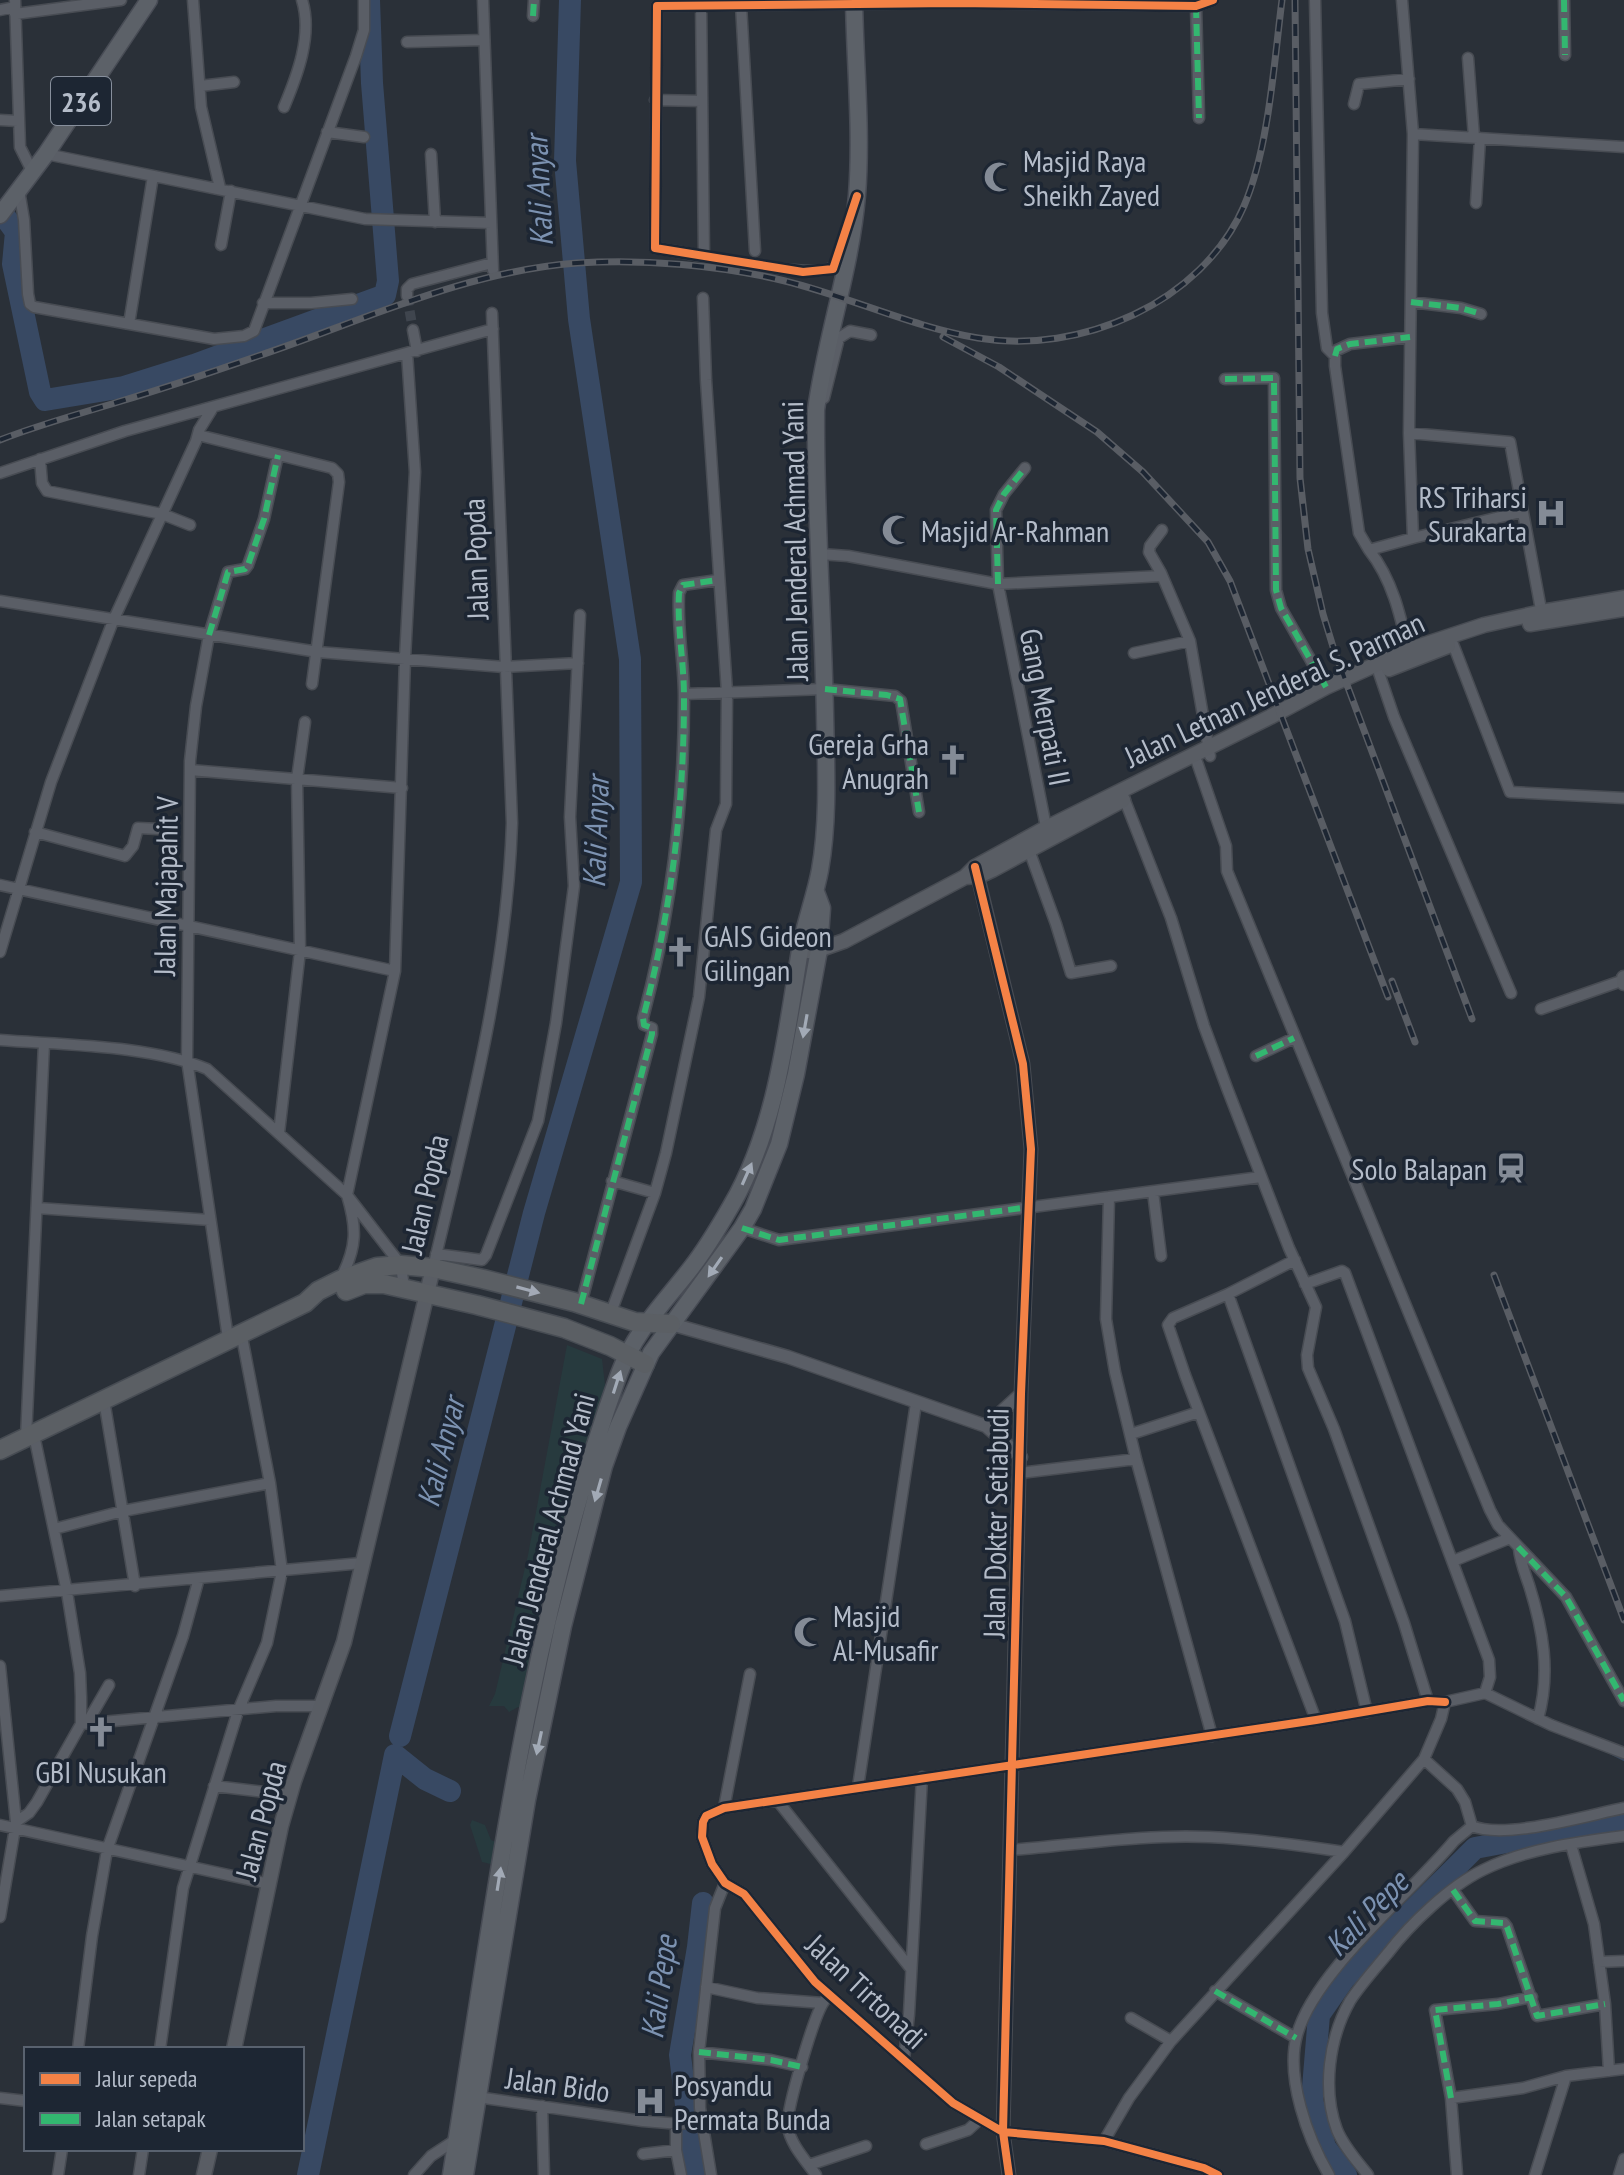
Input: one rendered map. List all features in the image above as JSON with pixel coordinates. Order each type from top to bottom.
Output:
[{"type":"highway","points":[[0,1450],[235,1335],[305,1303],[319,1302],[377,1267],[435,1261],[483,1279],[577,1303],[610,1315],[645,1323],[671,1324]]},
{"type":"highway","points":[[340,1287],[374,1283],[477,1305],[564,1328],[645,1364]]},
{"type":"main road","name":"236","points":[[0,215],[14,195],[27,162],[46,154],[149,0]]},
{"type":"main road","name":"Jalan Jenderal Achmad Yani","points":[[465,2175],[494,1958],[546,1636],[578,1501],[627,1355],[645,1323],[693,1266],[732,1206],[748,1174],[778,1077],[808,908],[816,892],[824,836],[826,773],[816,410],[850,248],[857,196],[858,100],[854,2]]},
{"type":"main road","name":"Jalan Letnan Jenderal S. Parman","points":[[1204,755],[1326,687],[1461,632],[1624,598]]},
{"type":"main road","name":"Jalan Letnan Jenderal S. Parman","points":[[800,952],[819,950],[844,941],[1123,794],[1379,673],[1409,655],[1543,616],[1624,609]]},
{"type":"main road","name":"Jalan Letnan Jenderal S. Parman","points":[[973,873],[1029,850],[1047,833]]},
{"type":"main road","name":"Jalan Jenderal Achmad Yani","points":[[512,1841],[563,1626],[613,1440],[645,1364],[742,1228],[753,1209],[779,1144],[796,1074],[819,950],[822,908],[816,892]]},
{"type":"main road","name":"Jalan Popda","points":[[234,2047],[290,1795],[344,1642],[435,1261]]},
{"type":"main road","points":[[675,1287],[692,1299]]},
{"type":"main road","name":"Jalan Jenderal Achmad Yani","points":[[451,2175],[494,1958]]},
{"type":"main road","points":[[204,2175],[210,2151]]},
{"type":"street","points":[[0,10],[121,0]]},
{"type":"street","points":[[193,0],[203,116],[225,190],[221,245]]},
{"type":"street","points":[[284,107],[300,64],[305,23],[302,0]]},
{"type":"street","points":[[14,195],[24,220],[30,304],[39,310],[214,339],[244,336],[254,331],[361,41],[364,0]]},
{"type":"street","points":[[407,296],[407,289],[412,284],[492,266],[483,0]]},
{"type":"street","points":[[533,16],[534,0]]},
{"type":"street","points":[[857,196],[833,269],[803,272],[655,248],[657,6],[954,1],[1136,2],[1196,6],[1213,0]]},
{"type":"street","points":[[1315,0],[1322,313],[1326,346],[1335,356]]},
{"type":"street","points":[[1402,0],[1413,134],[1409,433],[1413,538]]},
{"type":"street","points":[[1564,0],[1565,55]]},
{"type":"street","points":[[701,3],[704,255]]},
{"type":"street","points":[[741,5],[755,251]]},
{"type":"street","points":[[1196,6],[1199,118]]},
{"type":"street","points":[[15,7],[18,121],[27,162]]},
{"type":"street","points":[[407,42],[484,40]]},
{"type":"street","points":[[1468,58],[1477,138],[1476,203]]},
{"type":"street","points":[[1354,104],[1359,84],[1409,79]]},
{"type":"street","points":[[200,86],[234,82]]},
{"type":"street","points":[[655,100],[702,101]]},
{"type":"street","points":[[0,120],[18,121]]},
{"type":"street","points":[[327,132],[364,137]]},
{"type":"street","points":[[1413,134],[1624,147]]},
{"type":"street","points":[[46,154],[372,220],[491,223]]},
{"type":"street","points":[[431,154],[435,222]]},
{"type":"street","points":[[129,324],[153,176]]},
{"type":"street","points":[[610,1315],[655,1193],[699,997],[716,830],[726,804],[727,692],[703,298]]},
{"type":"street","points":[[263,303],[352,299]]},
{"type":"street","points":[[1411,302],[1461,308],[1481,314]]},
{"type":"street","name":"Jalan Popda","points":[[435,1261],[490,1021],[506,918],[512,823],[492,313]]},
{"type":"street","points":[[0,473],[125,431],[493,329]]},
{"type":"street","points":[[340,1287],[354,1246],[355,1220],[347,1195],[395,971],[414,478],[413,330]]},
{"type":"street","points":[[816,410],[826,395],[839,338],[850,331],[871,335]]},
{"type":"street","points":[[1409,655],[1393,592],[1359,533],[1335,356],[1337,349],[1350,344],[1410,337]]},
{"type":"street","points":[[1225,379],[1274,378],[1276,590],[1281,608],[1326,687]]},
{"type":"street","points":[[0,952],[51,782],[113,621],[212,409]]},
{"type":"street","points":[[184,417],[199,432],[332,468],[338,474],[312,684]]},
{"type":"street","points":[[1409,433],[1510,442],[1543,616]]},
{"type":"street","name":"Jalan Majapahit V","points":[[160,2047],[178,1916],[190,1868],[238,1711],[267,1643],[282,1571],[270,1483],[210,1220],[187,1060],[190,770],[196,706],[209,635],[228,572],[247,568],[264,519],[278,455]]},
{"type":"street","points":[[40,459],[42,483],[47,491],[162,514],[190,525]]},
{"type":"street","name":"Gang Merpati II","points":[[1025,468],[1004,494],[996,510],[998,584],[1047,833]]},
{"type":"street","points":[[1369,550],[1521,512]]},
{"type":"street","points":[[1162,530],[1149,549],[1190,641],[1204,755],[1226,849],[1226,868],[1490,1510],[1510,1538],[1566,1597],[1624,1701]]},
{"type":"street","points":[[820,554],[848,556],[998,584],[1162,576]]},
{"type":"street","points":[[577,1303],[651,1039],[652,1028],[645,1027],[643,1021],[658,962],[675,859],[684,694],[679,593],[683,585],[718,580]]},
{"type":"street","points":[[0,601],[318,652],[504,667],[578,663]]},
{"type":"street","points":[[435,1261],[475,1261],[482,1260],[486,1255],[538,1121],[571,923],[574,886],[570,817],[580,615]]},
{"type":"street","points":[[1134,653],[1190,641]]},
{"type":"street","points":[[1453,644],[1510,792],[1624,798]]},
{"type":"street","points":[[1379,673],[1394,717],[1511,993]]},
{"type":"street","points":[[684,694],[825,689],[900,699],[919,812]]},
{"type":"street","points":[[279,1133],[300,951],[297,779],[305,722]]},
{"type":"street","points":[[190,770],[402,788]]},
{"type":"street","points":[[1123,794],[1171,918],[1204,1026],[1261,1177],[1316,1307],[1307,1355],[1308,1368],[1334,1429],[1404,1623],[1428,1701]]},
{"type":"street","points":[[35,832],[125,856],[133,846],[138,828],[159,829]]},
{"type":"street","points":[[1029,850],[1071,973],[1111,966]]},
{"type":"street","name":"Jalan Dokter Setiabudi","points":[[973,873],[1023,1064],[1030,1116],[1030,1207],[1021,1394],[1003,2132],[1009,2175]]},
{"type":"street","points":[[0,885],[395,971]]},
{"type":"street","points":[[1541,1009],[1624,980]]},
{"type":"street","points":[[1256,1056],[1294,1038]]},
{"type":"street","points":[[0,1040],[157,1054],[187,1060],[207,1069],[347,1195],[401,1265],[404,1288]]},
{"type":"street","points":[[44,1043],[30,1437],[67,1592],[80,1673],[84,1723]]},
{"type":"street","points":[[742,1228],[779,1240],[1261,1177]]},
{"type":"street","points":[[612,1181],[655,1193]]},
{"type":"street","points":[[1153,1192],[1161,1256]]},
{"type":"street","points":[[1109,1197],[1106,1319],[1115,1372],[1212,1736]]},
{"type":"street","points":[[37,1208],[210,1220]]},
{"type":"street","points":[[1295,1260],[1169,1322],[1199,1412],[1316,1720]]},
{"type":"street","points":[[1305,1284],[1342,1271],[1345,1273],[1489,1660],[1490,1677],[1485,1693]]},
{"type":"street","points":[[1228,1294],[1345,1621],[1367,1712]]},
{"type":"street","points":[[671,1324],[788,1357],[986,1426],[1021,1457]]},
{"type":"street","points":[[986,1426],[1021,1394]]},
{"type":"street","points":[[104,1400],[135,1586]]},
{"type":"street","points":[[858,1787],[916,1403]]},
{"type":"street","points":[[1131,1434],[1199,1412]]},
{"type":"street","points":[[1020,1473],[1136,1459]]},
{"type":"street","points":[[54,1529],[123,1511],[270,1483]]},
{"type":"street","points":[[1453,1561],[1510,1538]]},
{"type":"street","points":[[1518,1547],[1543,1640],[1546,1668],[1538,1719]]},
{"type":"street","points":[[0,1596],[362,1563]]},
{"type":"street","points":[[78,2047],[92,1936],[107,1850],[183,1636],[199,1578]]},
{"type":"street","points":[[0,1666],[15,1825],[0,1917]]},
{"type":"street","points":[[750,1674],[724,1808],[1428,1701],[1445,1702],[1485,1693],[1538,1719],[1624,1753]]},
{"type":"street","points":[[15,1825],[37,1802],[109,1685]]},
{"type":"street","points":[[1104,2141],[1129,2098],[1171,2041],[1344,1852],[1424,1759],[1445,1702]]},
{"type":"street","points":[[84,1723],[321,1706]]},
{"type":"street","points":[[1424,1759],[1457,1789],[1465,1802],[1472,1826]]},
{"type":"street","points":[[904,2059],[922,1777]]},
{"type":"street","points":[[214,1786],[290,1795]]},
{"type":"street","points":[[777,1800],[911,1969]]},
{"type":"street","name":"Jalan Tirtonadi","points":[[724,1808],[706,1816],[702,1837],[712,1864],[725,1883],[744,1894],[826,1999],[904,2059],[953,2103],[1003,2132]]},
{"type":"street","points":[[1472,1826],[1490,1830],[1540,1826],[1624,1808]]},
{"type":"street","points":[[0,1825],[15,1825],[107,1850],[269,1884]]},
{"type":"street","points":[[1329,2175],[1320,2160],[1296,2094],[1296,2038],[1311,2004],[1344,1960],[1454,1841],[1472,1826]]},
{"type":"street","points":[[1368,2175],[1344,2142],[1332,2112],[1330,2070],[1334,2037],[1350,2002],[1403,1933],[1453,1890],[1484,1869],[1571,1845],[1624,1836]]},
{"type":"street","points":[[1011,1850],[1170,1837],[1208,1837],[1278,1842],[1344,1852]]},
{"type":"street","points":[[1571,1845],[1589,1902],[1605,2004],[1609,2071]]},
{"type":"street","points":[[681,2175],[676,2150],[698,2082],[715,1908],[725,1883]]},
{"type":"street","points":[[1453,1890],[1475,1921],[1504,1923],[1507,1927],[1537,2016],[1605,2004]]},
{"type":"street","points":[[1599,1962],[1624,1961]]},
{"type":"street","points":[[706,1987],[757,1998],[826,1999]]},
{"type":"street","points":[[1215,1991],[1296,2038]]},
{"type":"street","points":[[1457,2175],[1451,2098],[1435,2010],[1498,2004],[1532,1997]]},
{"type":"street","points":[[826,1999],[818,2011],[788,2116],[788,2128],[813,2170],[866,2146]]},
{"type":"street","points":[[1131,2018],[1171,2041]]},
{"type":"street","points":[[699,2052],[802,2067]]},
{"type":"street","points":[[1451,2098],[1523,2088],[1566,2076],[1624,2069]]},
{"type":"street","points":[[1535,2175],[1566,2076]]},
{"type":"street","name":"Jalan Bido","points":[[477,2097],[687,2123]]},
{"type":"street","points":[[0,2098],[24,2101]]},
{"type":"street","points":[[542,2106],[544,2175]]},
{"type":"street","points":[[926,2144],[968,2130],[980,2119]]},
{"type":"street","points":[[687,2123],[711,2175]]},
{"type":"street","points":[[1003,2132],[1104,2141],[1204,2168],[1218,2175]]},
{"type":"street","points":[[414,2175],[431,2156],[457,2139]]},
{"type":"street","points":[[643,2154],[676,2150]]},
{"type":"street","points":[[58,2175],[62,2151]]},
{"type":"street","points":[[139,2175],[143,2151]]},
{"type":"street","points":[[1619,2175],[1624,2159]]},
{"type":"green space","points":[[567,1345],[602,1359],[605,1385],[525,1712],[518,1707],[509,1712],[504,1706],[489,1706],[495,1694],[528,1555]]},
{"type":"green space","points":[[472,1820],[485,1825],[491,1840],[498,1843],[495,1865],[482,1862],[470,1825]]},
{"type":"waterway","points":[[0,210],[16,232],[13,264],[40,392],[45,400],[124,387],[194,365],[385,295],[388,281],[372,83],[369,0]]},
{"type":"waterway","name":"Kali Anyar","points":[[400,1736],[534,1213],[631,882],[630,659],[579,319],[565,161],[570,0]]},
{"type":"waterway","points":[[1612,1753],[1624,1759]]},
{"type":"waterway","name":"Kali Anyar","points":[[308,2175],[395,1755],[425,1779],[450,1791]]},
{"type":"waterway","name":"Kali Pepe","points":[[1346,2175],[1325,2147],[1312,2100],[1319,2015],[1344,1979],[1475,1848],[1624,1820]]},
{"type":"waterway","name":"Kali Pepe","points":[[698,2175],[690,2138],[680,2055],[703,1903]]},
{"type":"tunnel","points":[[407,296],[413,330]]},
{"type":"railway","points":[[0,440],[206,374],[415,299],[495,276],[577,263],[682,264],[760,275],[929,327],[978,338],[1017,341],[1057,338],[1096,329],[1134,315],[1168,295],[1199,270],[1225,240],[1244,206],[1259,158],[1282,0]]},
{"type":"railway","points":[[1295,0],[1300,478],[1308,549],[1334,650],[1472,1019]]},
{"type":"railway","points":[[943,337],[999,367],[1097,432],[1143,472],[1208,542],[1230,581],[1388,997]]},
{"type":"railway","points":[[1392,981],[1415,1042]]},
{"type":"railway","points":[[1494,1275],[1624,1620]]},
{"type":"marked path","points":[[533,16],[534,0]]},
{"type":"marked path","points":[[1564,0],[1565,55]]},
{"type":"marked path","points":[[1196,6],[1199,118]]},
{"type":"marked path","points":[[1411,302],[1461,308],[1481,314]]},
{"type":"marked path","points":[[1335,356],[1337,349],[1350,344],[1410,337]]},
{"type":"marked path","points":[[1225,379],[1274,378],[1276,590],[1281,608],[1326,687]]},
{"type":"marked path","points":[[209,635],[228,572],[245,569],[248,565],[264,519],[278,455]]},
{"type":"marked path","points":[[998,584],[996,510],[1004,494],[1025,468]]},
{"type":"marked path","points":[[581,1304],[652,1034],[652,1028],[644,1025],[643,1018],[668,899],[682,778],[684,697],[679,593],[683,585],[718,580]]},
{"type":"marked path","points":[[825,689],[900,699],[919,812]]},
{"type":"marked path","points":[[1256,1056],[1294,1038]]},
{"type":"marked path","points":[[742,1228],[779,1240],[1030,1207]]},
{"type":"marked path","points":[[1518,1547],[1566,1597],[1624,1701]]},
{"type":"marked path","points":[[1453,1890],[1475,1921],[1504,1923],[1507,1927],[1537,2016],[1605,2004]]},
{"type":"marked path","points":[[1215,1991],[1296,2038]]},
{"type":"marked path","points":[[1451,2098],[1435,2010],[1498,2004],[1532,1997]]},
{"type":"marked path","points":[[699,2052],[771,2060],[802,2067]]},
{"type":"cycle path","points":[[857,196],[833,269],[803,272],[655,248],[657,6],[954,3],[1196,6],[1213,0]]},
{"type":"cycle path","points":[[975,867],[1023,1064],[1031,1149],[1021,1394],[1003,2132],[1009,2175]]},
{"type":"cycle path","points":[[1218,2175],[1204,2168],[1104,2141],[1003,2132],[953,2103],[815,1982],[744,1894],[725,1883],[712,1864],[702,1837],[703,1822],[706,1816],[724,1808],[1428,1701],[1445,1702]]},
{"type":"place","name":"Masjid Raya Sheikh Zayed","points":[[999,177]]},
{"type":"place","name":"RS Triharsi Surakarta","points":[[1551,513]]},
{"type":"place","name":"Masjid Ar-Rahman","points":[[897,530]]},
{"type":"place","name":"Gereja Grha Anugrah","points":[[953,760]]},
{"type":"place","name":"GAIS Gideon Gilingan","points":[[680,952]]},
{"type":"place","name":"Solo Balapan","points":[[1511,1168]]},
{"type":"place","name":"Masjid Al-Musafir","points":[[809,1632]]},
{"type":"place","name":"GBI Nusukan","points":[[101,1732]]},
{"type":"place","name":"Posyandu Permata Bunda","points":[[650,2101]]}]
